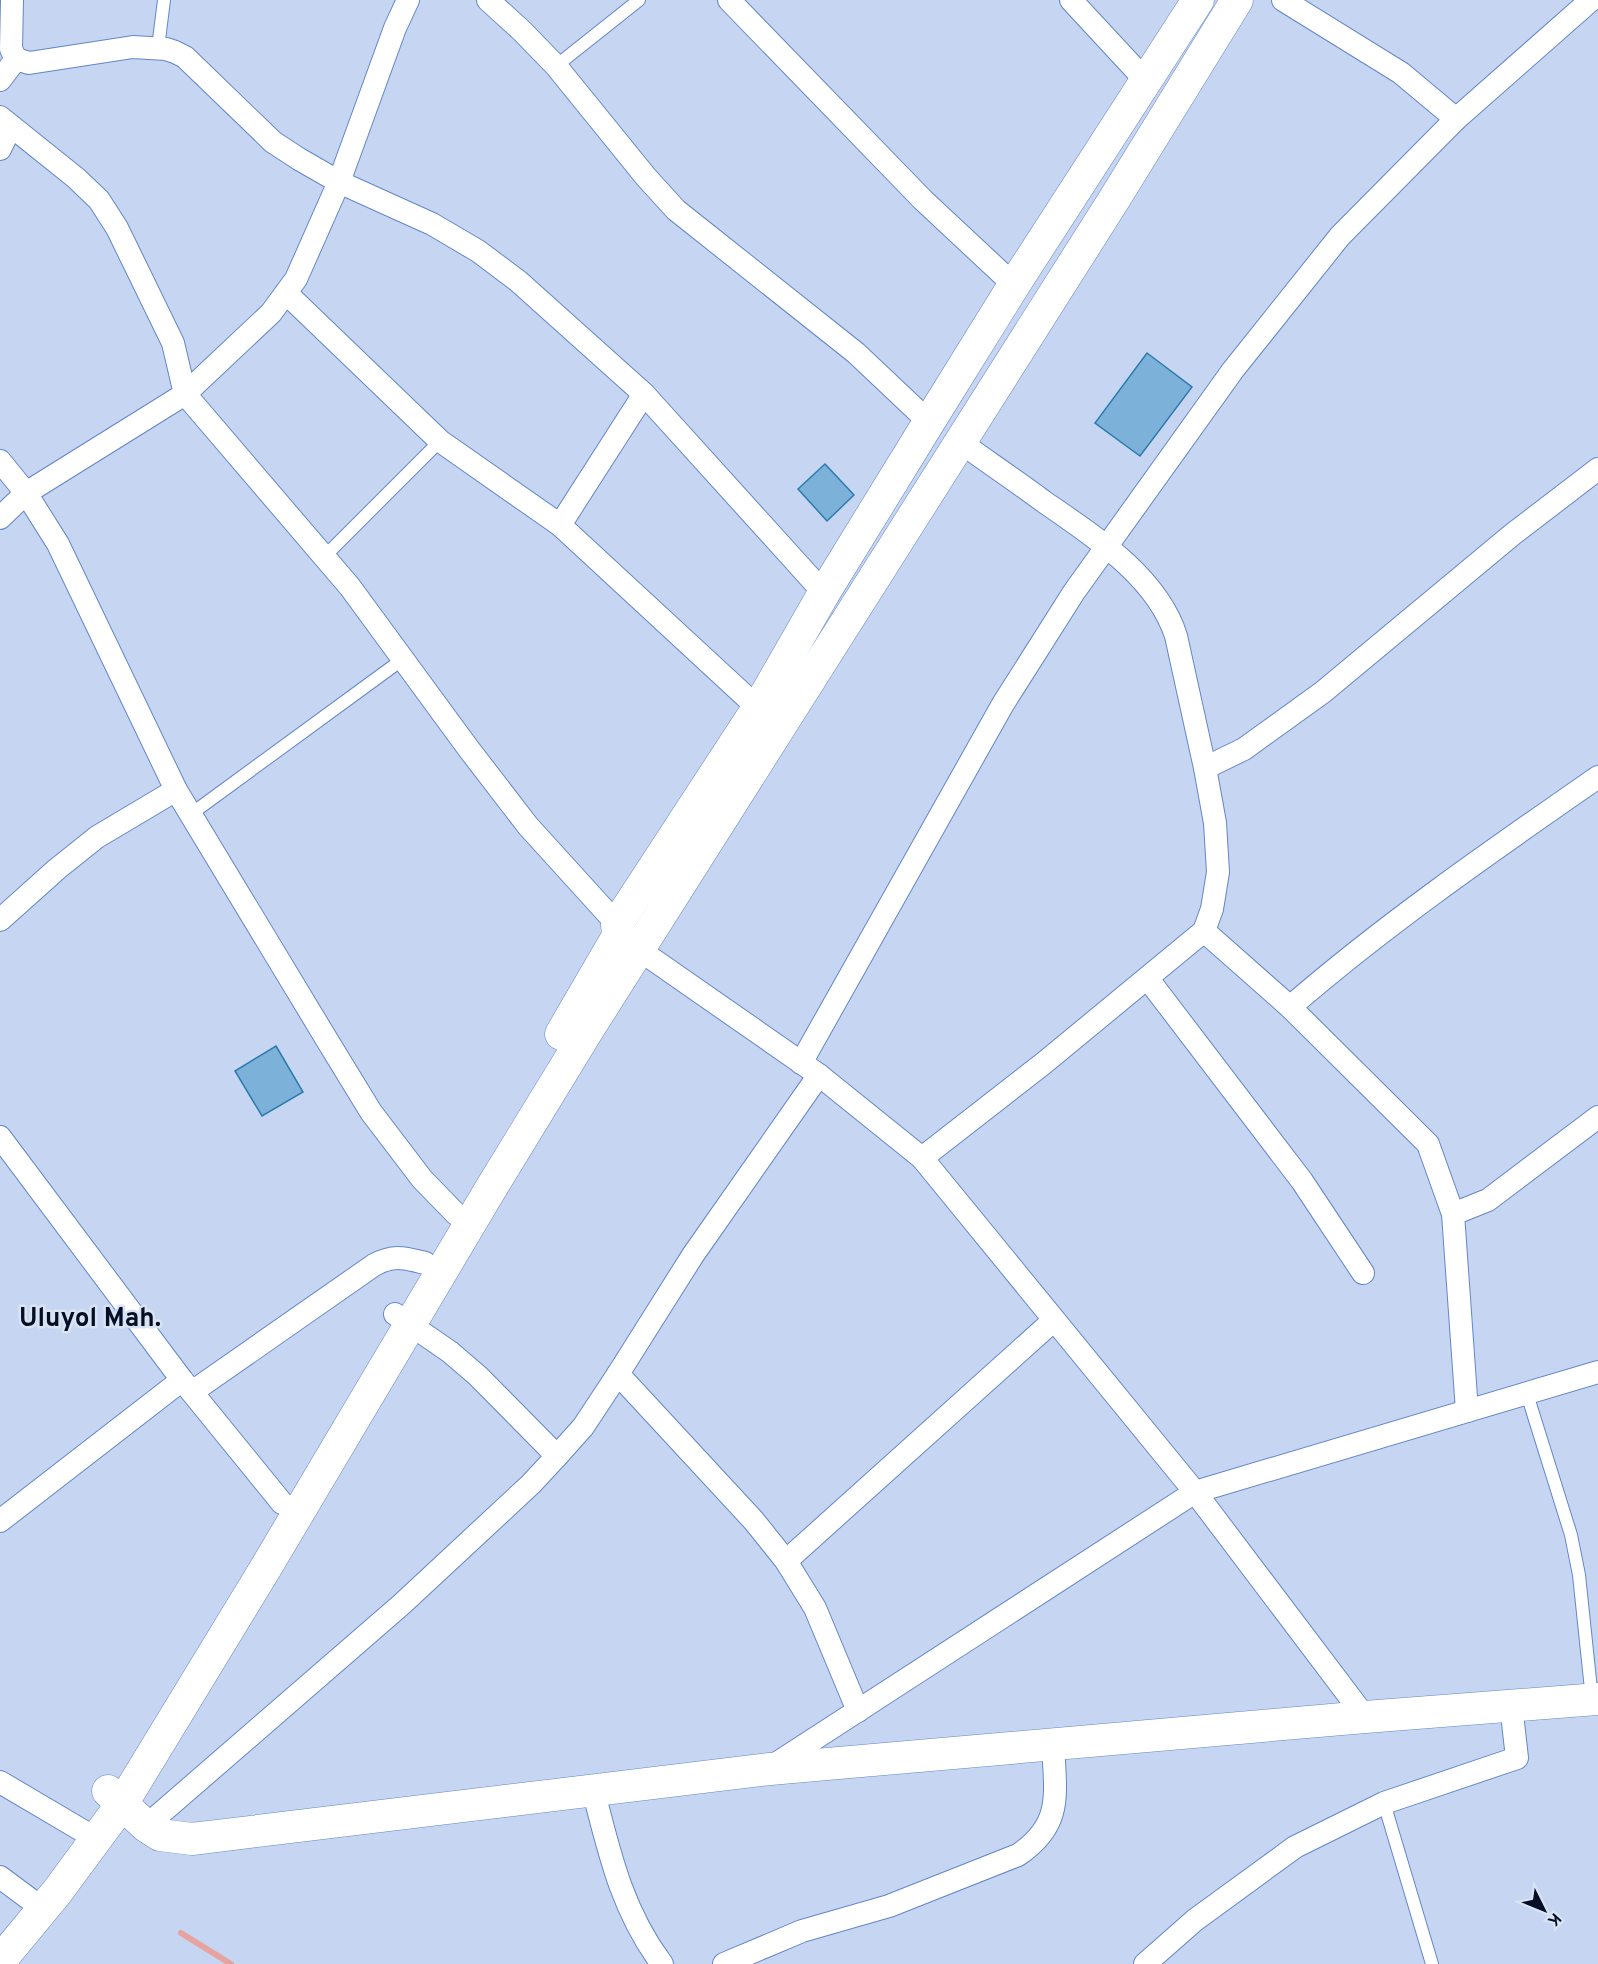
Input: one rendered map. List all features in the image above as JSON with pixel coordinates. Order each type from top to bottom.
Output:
[{"type":"main road","points":[[0,1961],[115,1797],[265,1569],[402,1319],[425,1263],[625,936],[824,593],[928,422],[1198,0]]},
{"type":"main road","points":[[0,1951],[38,1906],[83,1831],[115,1797],[282,1503],[402,1319],[490,1190],[625,936],[960,442],[1237,0]]},
{"type":"main road","points":[[115,1797],[146,1826],[160,1835],[192,1839],[770,1769],[1595,1699]]},
{"type":"street","points":[[12,0],[11,49],[16,59],[28,63],[133,47],[175,51],[185,57],[273,142],[339,182],[432,224],[478,251],[518,281],[644,394],[824,593]]},
{"type":"street","points":[[0,518],[26,493],[185,394],[271,313],[296,279],[339,182],[395,28],[408,0]]},
{"type":"street","points":[[488,0],[556,66],[646,177],[676,210],[856,353],[928,422]]},
{"type":"street","points":[[729,0],[923,200],[1014,285]]},
{"type":"street","points":[[1071,0],[1147,82]]},
{"type":"street","points":[[1284,0],[1401,74],[1456,119]]},
{"type":"street","points":[[146,1826],[402,1604],[531,1484],[583,1427],[810,1069],[1003,704],[1074,592],[1107,545],[1233,370],[1340,236],[1456,119],[1591,0]]},
{"type":"street","points":[[0,80],[16,59]]},
{"type":"street","points":[[0,149],[6,121],[76,178],[99,200],[117,228],[173,343],[185,394],[350,587],[528,826],[625,936],[810,1069],[922,1158],[1195,1492],[1365,1717]]},
{"type":"street","points":[[286,293],[440,441],[560,525],[758,708]]},
{"type":"street","points":[[560,525],[644,394]]},
{"type":"street","points":[[922,1158],[1148,979],[1204,931],[1212,909],[1218,872],[1215,823],[1205,768],[1170,618],[1148,587],[1107,545],[960,442]]},
{"type":"street","points":[[0,461],[26,493],[58,544],[176,790],[371,1112],[422,1179],[456,1214]]},
{"type":"street","points":[[1205,768],[1244,749],[1323,692],[1513,534],[1598,468]]},
{"type":"street","points":[[1290,1007],[1322,979],[1444,885],[1598,777]]},
{"type":"street","points":[[0,920],[97,837],[176,790]]},
{"type":"street","points":[[1204,931],[1290,1007],[1428,1144],[1453,1214],[1467,1411]]},
{"type":"street","points":[[1148,979],[1302,1181],[1363,1273]]},
{"type":"street","points":[[1453,1214],[1488,1200],[1598,1117]]},
{"type":"street","points":[[0,1137],[187,1386],[282,1503]]},
{"type":"street","points":[[0,1521],[187,1386],[374,1265],[387,1258],[403,1258],[425,1263]]},
{"type":"street","points":[[402,1319],[450,1352],[478,1376],[557,1456]]},
{"type":"street","points":[[786,1561],[1054,1320]]},
{"type":"street","points":[[770,1769],[1195,1492],[1598,1372]]},
{"type":"street","points":[[618,1374],[754,1521],[786,1561],[815,1608],[858,1711]]},
{"type":"street","points":[[1145,1964],[1196,1920],[1295,1847],[1384,1803],[1517,1758],[1511,1706]]},
{"type":"street","points":[[724,1964],[802,1931],[889,1906],[1018,1855],[1044,1831],[1053,1812],[1055,1802],[1053,1744]]},
{"type":"street","points":[[0,1782],[83,1831]]},
{"type":"street","points":[[592,1789],[614,1872],[636,1926],[660,1963]]},
{"type":"street","points":[[0,1877],[38,1906]]},
{"type":"lane","points":[[158,48],[164,0]]},
{"type":"lane","points":[[556,66],[639,0]]},
{"type":"lane","points":[[324,557],[440,441]]},
{"type":"lane","points":[[191,814],[403,659]]},
{"type":"lane","points":[[1527,1394],[1571,1535],[1579,1575],[1595,1699]]},
{"type":"lane","points":[[1384,1803],[1432,1964]]},
{"type":"building","points":[[1147,353],[1192,387],[1140,456],[1095,423]]},
{"type":"building","points":[[825,464],[854,495],[827,521],[798,489]]},
{"type":"building","points":[[276,1046],[303,1092],[262,1116],[235,1071]]},
{"type":"waterway","points":[[181,1933],[231,1964]]},
{"type":"district","name":"Uluyol Mah.","points":[[90,1319]]}]
